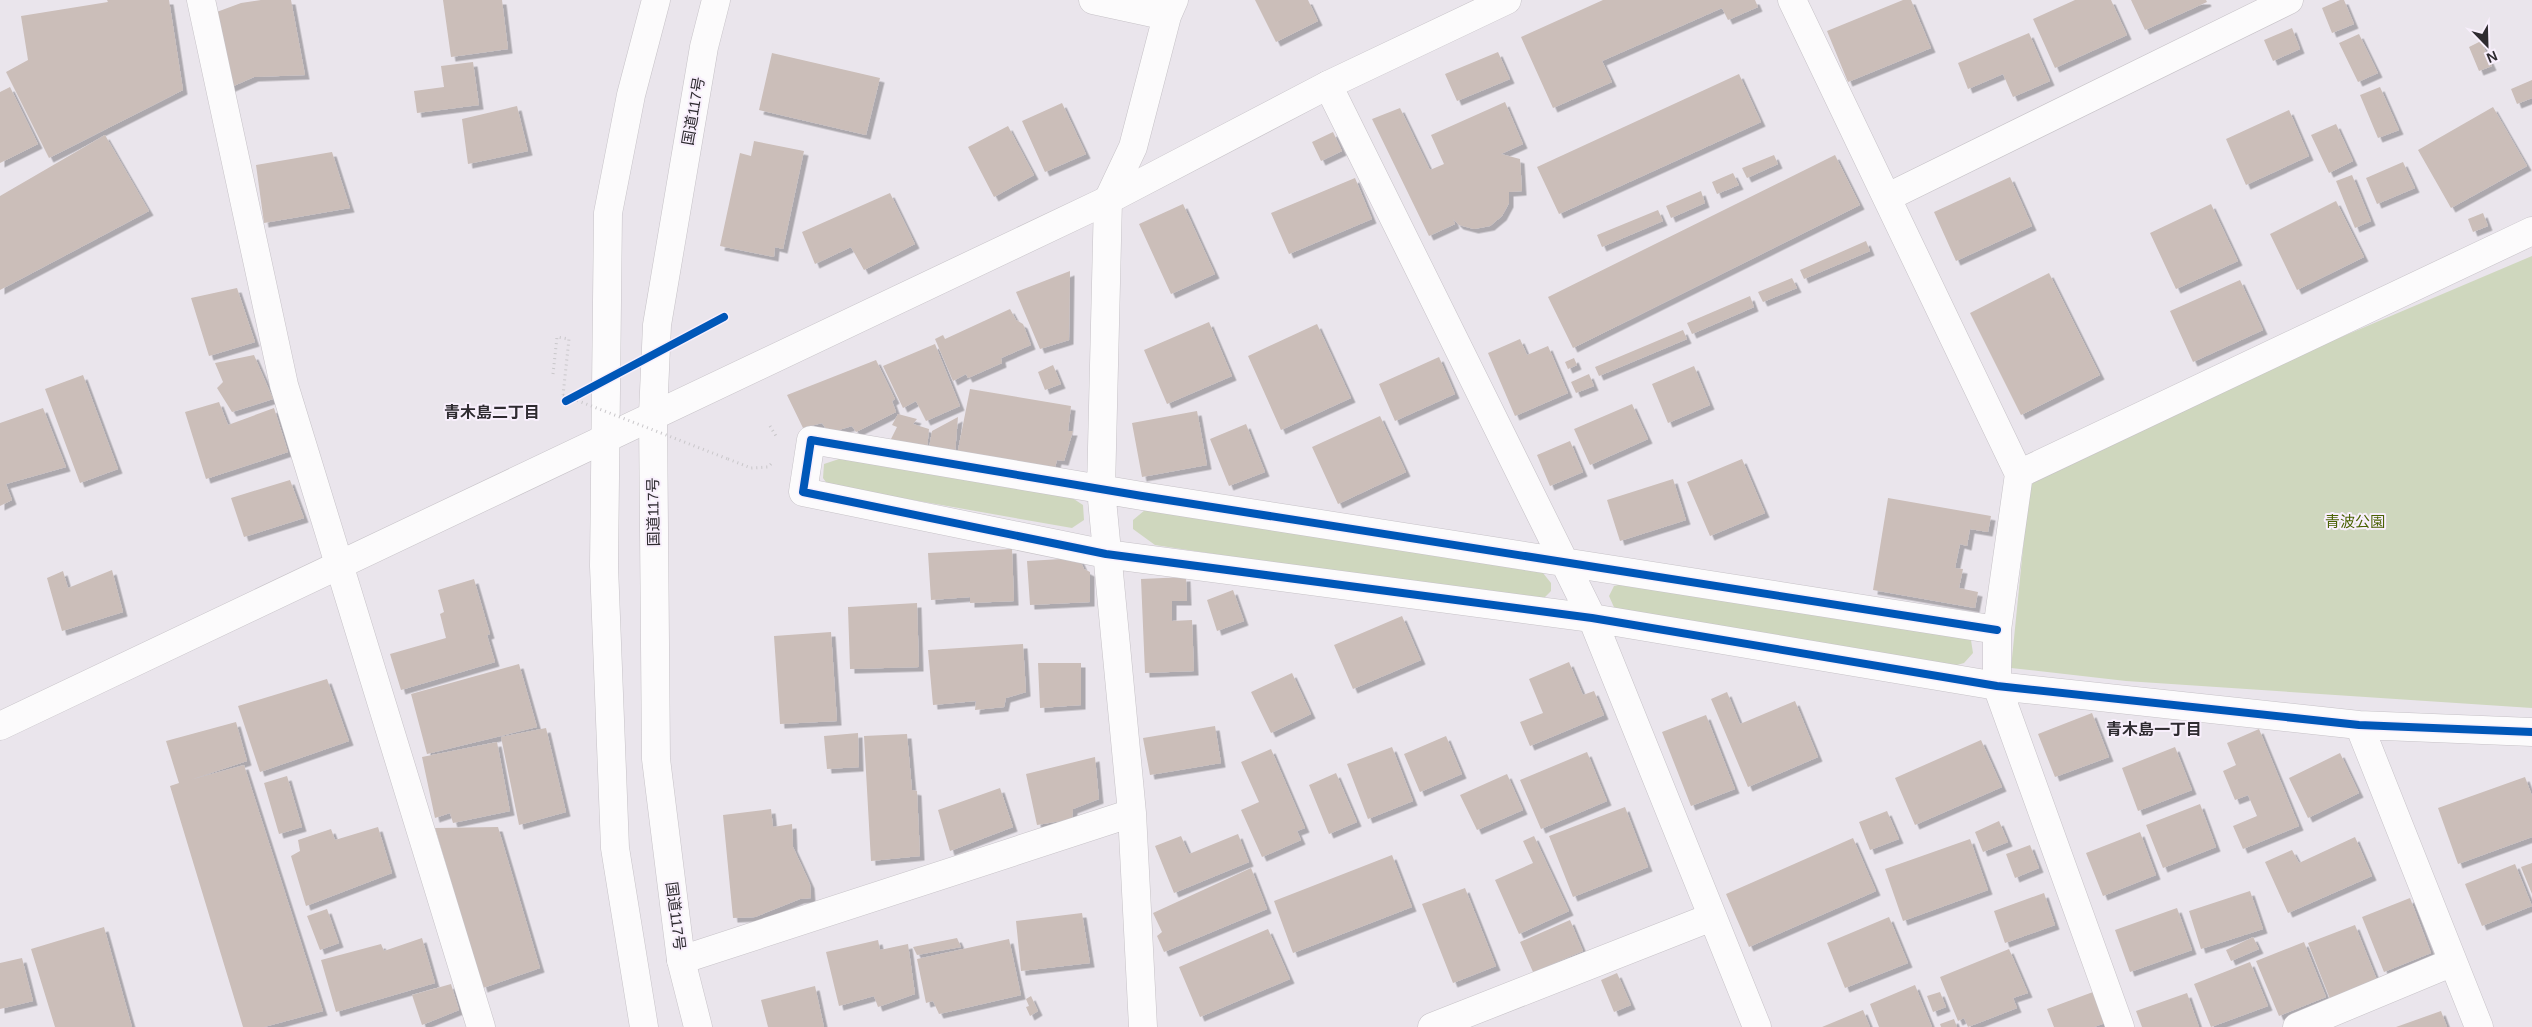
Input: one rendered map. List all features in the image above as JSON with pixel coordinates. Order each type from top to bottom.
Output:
[{"type":"main road","points":[[201,0],[284,385],[480,1027]]},
{"type":"main road","points":[[644,1027],[615,848],[604,566],[608,213],[631,95],[656,0]]},
{"type":"main road","name":"国道117号","points":[[698,1027],[682,960],[656,759],[653,414],[657,325],[699,75],[716,0]]},
{"type":"main road","points":[[1092,0],[1171,8],[1132,147],[1108,200],[1101,489],[1132,813],[1143,1027]]},
{"type":"main road","points":[[0,726],[653,414],[1108,200],[1328,85],[1507,0]]},
{"type":"main road","points":[[1792,0],[2020,474],[1997,630],[1997,686],[2120,1027]]},
{"type":"main road","points":[[1888,197],[2289,0]]},
{"type":"main road","points":[[1328,85],[1592,618],[1757,1027]]},
{"type":"main road","points":[[2020,474],[2532,231]]},
{"type":"main road","points":[[1997,630],[1101,489],[810,440],[803,492],[1106,554],[1592,618],[1997,686],[2359,725],[2532,732]]},
{"type":"main road","points":[[2359,725],[2479,1027]]},
{"type":"main road","points":[[682,960],[1132,813]]},
{"type":"main road","points":[[1432,1027],[1712,917]]},
{"type":"main road","points":[[2297,1027],[2453,962]]},
{"type":"path","points":[[553,374],[557,337],[569,339],[564,398]]},
{"type":"path","points":[[564,398],[607,379]]},
{"type":"path","points":[[564,398],[751,468],[768,467],[775,459]]},
{"type":"path","points":[[770,426],[779,444]]},
{"type":"green space","name":"青波公園","points":[[2532,256],[2532,708],[2126,681],[2011,668],[2031,469]]},
{"type":"green space","points":[[839,459],[1063,492],[1083,505],[1084,520],[1072,528],[828,485],[823,478],[824,464]]},
{"type":"green space","points":[[1145,510],[1543,573],[1551,583],[1551,591],[1539,603],[1155,545],[1133,529],[1133,520]]},
{"type":"green space","points":[[1630,582],[1970,634],[1973,653],[1964,663],[1950,667],[1617,614],[1609,596],[1614,586]]},
{"type":"building","points":[[107,0],[169,0],[183,90],[49,158],[6,72],[28,60],[21,16],[108,2]]},
{"type":"building","points":[[261,0],[291,0],[305,75],[254,77],[229,88],[214,13],[241,3]]},
{"type":"building","points":[[443,0],[502,0],[508,49],[451,57]]},
{"type":"building","points":[[1255,0],[1308,0],[1318,21],[1276,42]]},
{"type":"building","points":[[1603,0],[1755,0],[1758,7],[1728,20],[1722,8],[1602,61],[1612,82],[1553,108],[1521,37]]},
{"type":"building","points":[[1903,0],[1911,0],[1931,48],[1848,82],[1827,31]]},
{"type":"building","points":[[2075,0],[2111,0],[2127,35],[2055,68],[2033,19]]},
{"type":"building","points":[[2131,0],[2206,0],[2207,2],[2145,30]]},
{"type":"building","points":[[2344,0],[2354,24],[2332,33],[2322,8]]},
{"type":"building","points":[[2292,28],[2300,49],[2273,61],[2264,40]]},
{"type":"building","points":[[2029,33],[2050,81],[2013,97],[2003,74],[1968,89],[1958,63]]},
{"type":"building","points":[[2359,34],[2378,73],[2358,82],[2339,43]]},
{"type":"building","points":[[2481,41],[2492,66],[2479,71],[2469,47]]},
{"type":"building","points":[[1498,52],[1510,79],[1457,101],[1445,74]]},
{"type":"building","points":[[772,53],[880,78],[866,135],[759,110]]},
{"type":"building","points":[[473,62],[479,105],[417,113],[414,91],[444,87],[441,66]]},
{"type":"building","points":[[1739,74],[1761,122],[1559,214],[1537,167]]},
{"type":"building","points":[[2532,80],[2532,98],[2517,104],[2511,89]]},
{"type":"building","points":[[10,87],[38,144],[0,163],[0,92]]},
{"type":"building","points":[[2380,87],[2399,130],[2378,138],[2360,95]]},
{"type":"building","points":[[1505,102],[1523,144],[1501,154],[1520,159],[1522,191],[1509,192],[1509,203],[1502,216],[1490,226],[1474,229],[1459,225],[1453,219],[1455,224],[1429,236],[1372,119],[1400,108],[1430,170],[1444,164],[1431,135]]},
{"type":"building","points":[[1062,103],[1086,154],[1045,172],[1022,121]]},
{"type":"building","points":[[517,106],[528,151],[468,164],[462,119]]},
{"type":"building","points":[[2493,107],[2527,166],[2451,208],[2418,150]]},
{"type":"building","points":[[2289,110],[2309,156],[2246,185],[2226,139]]},
{"type":"building","points":[[2336,124],[2353,161],[2329,173],[2311,135]]},
{"type":"building","points":[[1008,126],[1034,175],[994,197],[968,147]]},
{"type":"building","points":[[1333,132],[1342,151],[1321,161],[1312,142]]},
{"type":"building","points":[[105,135],[149,211],[0,290],[0,196]]},
{"type":"building","points":[[754,141],[804,151],[783,249],[775,247],[774,257],[720,246],[740,153],[751,156]]},
{"type":"building","points":[[332,152],[350,208],[264,223],[256,165]]},
{"type":"building","points":[[1774,155],[1778,164],[1747,178],[1742,168]]},
{"type":"building","points":[[1835,155],[1860,205],[1573,348],[1548,297]]},
{"type":"building","points":[[2403,162],[2415,188],[2377,204],[2366,178]]},
{"type":"building","points":[[1733,173],[1739,185],[1717,194],[1712,182]]},
{"type":"building","points":[[2352,175],[2371,221],[2355,228],[2336,181]]},
{"type":"building","points":[[2010,177],[2032,226],[1956,261],[1934,212]]},
{"type":"building","points":[[1355,178],[1372,219],[1289,254],[1271,213]]},
{"type":"building","points":[[1701,191],[1705,203],[1671,218],[1666,206]]},
{"type":"building","points":[[890,193],[915,244],[864,270],[851,247],[815,264],[802,232]]},
{"type":"building","points":[[2336,201],[2364,257],[2297,290],[2270,234]]},
{"type":"building","points":[[1183,204],[1215,274],[1171,294],[1139,224]]},
{"type":"building","points":[[2211,204],[2238,261],[2176,289],[2150,233]]},
{"type":"building","points":[[1658,210],[1663,221],[1602,247],[1597,235]]},
{"type":"building","points":[[2483,213],[2488,226],[2473,232],[2468,219]]},
{"type":"building","points":[[1866,241],[1870,251],[1804,279],[1800,270]]},
{"type":"building","points":[[1070,271],[1069,340],[1040,349],[1016,292]]},
{"type":"building","points":[[2049,273],[2100,375],[2021,415],[1970,313]]},
{"type":"building","points":[[1792,278],[1797,288],[1763,302],[1758,292]]},
{"type":"building","points":[[2240,280],[2263,330],[2193,362],[2170,311]]},
{"type":"building","points":[[237,288],[255,342],[209,356],[191,298]]},
{"type":"building","points":[[1750,296],[1754,307],[1692,334],[1687,323]]},
{"type":"building","points":[[1010,309],[1016,320],[1023,324],[1031,345],[1001,358],[1002,363],[968,378],[966,374],[953,381],[935,339],[943,335],[945,339]]},
{"type":"building","points":[[1209,322],[1232,376],[1167,404],[1144,350]]},
{"type":"building","points":[[1317,324],[1351,398],[1281,430],[1248,356]]},
{"type":"building","points":[[1683,330],[1687,339],[1599,376],[1595,367]]},
{"type":"building","points":[[1520,339],[1527,355],[1548,346],[1568,393],[1515,416],[1488,353]]},
{"type":"building","points":[[935,344],[960,406],[926,421],[916,401],[903,408],[883,366]]},
{"type":"building","points":[[254,355],[273,399],[232,412],[217,388],[223,382],[215,363]]},
{"type":"building","points":[[1439,357],[1455,394],[1395,421],[1379,384]]},
{"type":"building","points":[[1574,358],[1577,365],[1568,369],[1565,362]]},
{"type":"building","points":[[876,360],[895,399],[892,401],[896,412],[856,432],[852,426],[829,433],[822,423],[803,428],[787,395]]},
{"type":"building","points":[[1053,365],[1061,384],[1045,390],[1038,372]]},
{"type":"building","points":[[1694,366],[1710,405],[1668,423],[1652,384]]},
{"type":"building","points":[[1589,374],[1594,386],[1576,393],[1571,382]]},
{"type":"building","points":[[83,375],[118,469],[80,483],[45,389]]},
{"type":"building","points":[[970,389],[1071,406],[1068,431],[1073,431],[1064,461],[1057,460],[1054,471],[957,455]]},
{"type":"building","points":[[219,402],[228,425],[274,408],[288,452],[206,479],[185,412]]},
{"type":"building","points":[[1632,404],[1648,439],[1590,465],[1574,429]]},
{"type":"building","points":[[43,408],[66,467],[6,484],[12,500],[0,506],[0,423]]},
{"type":"building","points":[[1197,411],[1207,465],[1142,477],[1132,423]]},
{"type":"building","points":[[898,414],[917,419],[913,424],[929,429],[927,449],[890,441],[897,427],[892,425]]},
{"type":"building","points":[[1380,416],[1406,472],[1338,504],[1312,447]]},
{"type":"building","points":[[958,417],[955,454],[929,448],[932,431]]},
{"type":"building","points":[[1246,424],[1265,472],[1229,486],[1210,439]]},
{"type":"building","points":[[1570,441],[1583,472],[1550,486],[1537,455]]},
{"type":"building","points":[[1742,459],[1765,513],[1710,536],[1687,482]]},
{"type":"building","points":[[1673,479],[1686,520],[1620,541],[1607,500]]},
{"type":"building","points":[[290,480],[304,518],[244,537],[231,498]]},
{"type":"building","points":[[1888,498],[1991,516],[1988,532],[1970,529],[1967,546],[1960,544],[1955,568],[1963,569],[1959,588],[1978,592],[1975,608],[1873,590]]},
{"type":"building","points":[[1012,549],[1014,601],[970,603],[970,597],[931,600],[928,553]]},
{"type":"building","points":[[1079,558],[1084,569],[1090,572],[1090,602],[1030,605],[1027,561]]},
{"type":"building","points":[[112,570],[123,612],[62,631],[47,578],[63,571],[68,588]]},
{"type":"building","points":[[1186,577],[1187,601],[1172,601],[1172,621],[1192,620],[1194,671],[1145,673],[1141,579]]},
{"type":"building","points":[[474,579],[490,634],[487,635],[495,662],[401,690],[390,654],[446,638],[440,614],[444,612],[438,590]]},
{"type":"building","points":[[1233,590],[1244,621],[1217,631],[1207,600]]},
{"type":"building","points":[[917,603],[919,667],[850,669],[848,607]]},
{"type":"building","points":[[1402,616],[1421,660],[1353,689],[1334,645]]},
{"type":"building","points":[[831,632],[837,721],[780,724],[774,636]]},
{"type":"building","points":[[1023,644],[1026,692],[1006,698],[1004,707],[975,710],[976,701],[933,705],[928,650]]},
{"type":"building","points":[[1569,662],[1583,695],[1594,691],[1604,715],[1530,746],[1520,722],[1543,713],[1529,679]]},
{"type":"building","points":[[1038,663],[1081,663],[1081,705],[1040,708]]},
{"type":"building","points":[[519,664],[537,727],[427,754],[411,694]]},
{"type":"building","points":[[1292,673],[1311,714],[1271,733],[1251,692]]},
{"type":"building","points":[[327,679],[349,741],[260,772],[238,706]]},
{"type":"building","points":[[1727,692],[1740,724],[1795,701],[1818,757],[1748,787],[1711,699]]},
{"type":"building","points":[[2092,713],[2109,757],[2055,777],[2038,734]]},
{"type":"building","points":[[1706,715],[1735,789],[1691,806],[1662,732]]},
{"type":"building","points":[[236,722],[247,761],[190,780],[244,765],[323,1011],[264,1027],[243,1027],[170,786],[179,783],[166,741]]},
{"type":"building","points":[[1215,726],[1221,763],[1150,775],[1143,738]]},
{"type":"building","points":[[546,728],[566,812],[519,825],[501,737]]},
{"type":"building","points":[[2259,729],[2299,826],[2243,849],[2233,826],[2257,816],[2248,795],[2235,800],[2223,771],[2236,765],[2227,743]]},
{"type":"building","points":[[858,733],[859,767],[827,769],[824,736]]},
{"type":"building","points":[[907,734],[912,790],[917,791],[920,856],[871,861],[864,736]]},
{"type":"building","points":[[1446,736],[1462,774],[1420,792],[1404,754]]},
{"type":"building","points":[[1981,740],[2002,787],[1915,825],[1895,778]]},
{"type":"building","points":[[497,742],[510,811],[453,823],[450,813],[435,818],[422,757]]},
{"type":"building","points":[[1392,747],[1413,801],[1368,819],[1347,764]]},
{"type":"building","points":[[2175,747],[2192,790],[2138,811],[2122,768]]},
{"type":"building","points":[[1271,749],[1305,828],[1297,831],[1301,840],[1262,857],[1241,810],[1259,802],[1241,762]]},
{"type":"building","points":[[1587,752],[1607,801],[1541,829],[1520,780]]},
{"type":"building","points":[[2340,753],[2359,793],[2308,818],[2289,778]]},
{"type":"building","points":[[1095,757],[1099,799],[1073,809],[1072,819],[1037,825],[1026,774]]},
{"type":"building","points":[[1336,773],[1357,822],[1329,834],[1309,785]]},
{"type":"building","points":[[1507,774],[1523,810],[1477,830],[1460,795]]},
{"type":"building","points":[[287,776],[302,827],[279,834],[264,783]]},
{"type":"building","points":[[2525,777],[2532,796],[2532,837],[2458,864],[2438,808]]},
{"type":"building","points":[[1000,788],[1013,827],[950,851],[938,810]]},
{"type":"building","points":[[2200,804],[2216,847],[2163,868],[2146,825]]},
{"type":"building","points":[[1625,807],[1648,867],[1573,897],[1549,836]]},
{"type":"building","points":[[771,809],[773,827],[792,824],[793,847],[810,884],[811,898],[800,899],[755,917],[733,918],[723,815]]},
{"type":"building","points":[[1887,811],[1899,839],[1870,850],[1859,822]]},
{"type":"building","points":[[1999,821],[2008,842],[1983,852],[1975,832]]},
{"type":"building","points":[[378,827],[392,873],[306,906],[291,856],[300,851],[298,840],[331,829],[335,840]]},
{"type":"building","points":[[498,827],[540,968],[483,988],[435,828]]},
{"type":"building","points":[[2140,832],[2156,875],[2103,896],[2086,853]]},
{"type":"building","points":[[1238,834],[1249,862],[1174,893],[1155,846],[1181,836],[1189,854]]},
{"type":"building","points":[[1534,836],[1569,911],[1519,934],[1495,880],[1533,863],[1523,841]]},
{"type":"building","points":[[2355,837],[2372,876],[2288,913],[2265,862],[2292,850],[2299,863]]},
{"type":"building","points":[[1853,838],[1876,891],[1749,947],[1726,894]]},
{"type":"building","points":[[1970,839],[1988,890],[1903,921],[1885,869]]},
{"type":"building","points":[[2030,845],[2039,868],[2015,878],[2006,854]]},
{"type":"building","points":[[1392,855],[1412,907],[1293,953],[1274,901]]},
{"type":"building","points":[[2532,863],[2532,894],[2521,867]]},
{"type":"building","points":[[2515,864],[2532,906],[2482,926],[2465,884]]},
{"type":"building","points":[[1251,868],[1267,909],[1164,952],[1157,936],[1162,932],[1153,913]]},
{"type":"building","points":[[1465,888],[1496,966],[1453,983],[1422,904]]},
{"type":"building","points":[[2250,891],[2263,929],[2201,949],[2189,911]]},
{"type":"building","points":[[2044,893],[2055,925],[2005,943],[1994,911]]},
{"type":"building","points":[[2410,898],[2431,953],[2384,972],[2362,917]]},
{"type":"building","points":[[2177,908],[2192,950],[2130,972],[2115,930]]},
{"type":"building","points":[[327,909],[339,943],[320,950],[307,916]]},
{"type":"building","points":[[1082,913],[1090,963],[1021,971],[1016,921]]},
{"type":"building","points":[[1889,917],[1908,963],[1845,988],[1827,943]]},
{"type":"building","points":[[1570,920],[1583,951],[1533,972],[1520,942]]},
{"type":"building","points":[[2355,925],[2377,980],[2330,999],[2308,943]]},
{"type":"building","points":[[104,927],[132,1027],[55,1027],[31,949]]},
{"type":"building","points":[[1268,929],[1290,979],[1200,1017],[1179,967]]},
{"type":"building","points":[[2253,937],[2259,949],[2231,961],[2226,950]]},
{"type":"building","points":[[422,938],[435,983],[336,1012],[321,960],[381,944],[384,951]]},
{"type":"building","points":[[957,938],[961,947],[917,955],[913,947]]},
{"type":"building","points":[[1009,939],[1021,995],[939,1014],[933,1001],[926,1003],[917,959]]},
{"type":"building","points":[[878,940],[880,950],[908,944],[915,994],[878,1007],[874,996],[839,1006],[826,952]]},
{"type":"building","points":[[2304,942],[2326,997],[2279,1016],[2256,961]]},
{"type":"building","points":[[2009,949],[2028,993],[2013,998],[2017,1008],[1968,1027],[1964,1018],[1958,1021],[1940,977]]},
{"type":"building","points":[[22,958],[33,1001],[0,1009],[0,963]]},
{"type":"building","points":[[2250,962],[2268,1006],[2211,1027],[2194,984]]},
{"type":"building","points":[[1617,973],[1631,1005],[1614,1012],[1601,980]]},
{"type":"building","points":[[451,984],[459,1010],[422,1025],[412,995]]},
{"type":"building","points":[[1915,985],[1932,1027],[1879,1027],[1870,1004]]},
{"type":"building","points":[[815,986],[824,1027],[768,1027],[761,1000]]},
{"type":"building","points":[[1940,992],[1946,1007],[1933,1012],[1927,996]]},
{"type":"building","points":[[2093,992],[2105,1023],[2094,1027],[2054,1027],[2047,1009]]},
{"type":"building","points":[[2187,993],[2199,1027],[2142,1027],[2136,1011]]},
{"type":"building","points":[[1031,996],[1038,1011],[1030,1016],[1026,1007],[1029,1006],[1026,999]]},
{"type":"building","points":[[1863,1010],[1870,1027],[1822,1027]]},
{"type":"building","points":[[2441,1011],[2447,1027],[2396,1027]]},
{"type":"building","points":[[1954,1019],[1957,1027],[1941,1027],[1940,1024]]},
{"type":"cycle path","points":[[566,401],[724,317]]},
{"type":"cycle path","points":[[1997,630],[1142,496],[811,440],[803,492],[1106,554],[1592,618],[1997,686],[2359,725],[2532,732]]},
{"type":"district","name":"青木島二丁目","points":[[492,412]]},
{"type":"district","name":"青木島一丁目","points":[[2154,729]]}]
